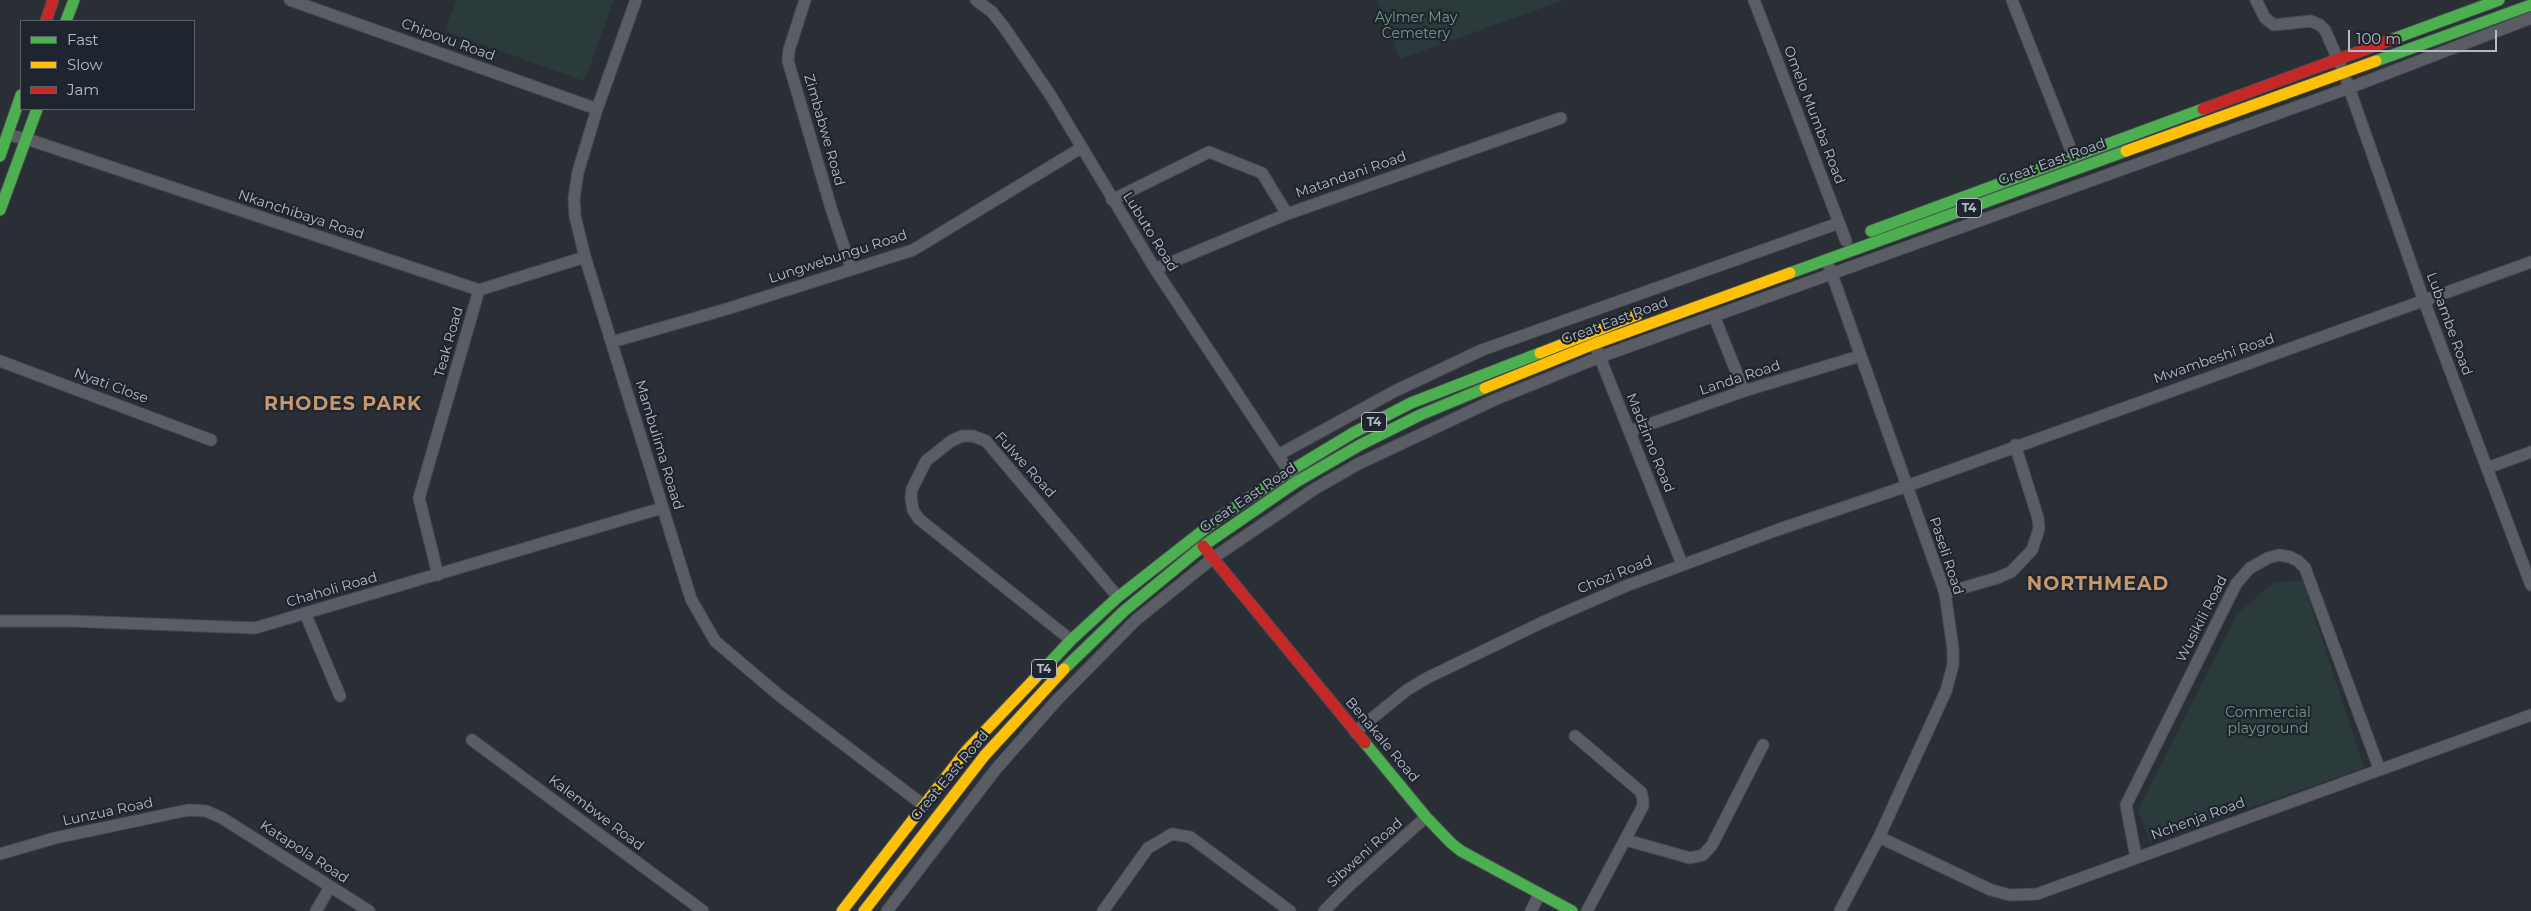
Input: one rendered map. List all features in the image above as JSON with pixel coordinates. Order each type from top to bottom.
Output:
[{"type":"main road","points":[[46,20],[53,0]]},
{"type":"main road","points":[[66,20],[74,0]]},
{"type":"main road","name":"Great East Road","points":[[1736,280],[2499,0]]},
{"type":"main road","name":"Great East Road","points":[[864,911],[934,818],[985,755],[1080,652],[1124,611],[1203,546],[1296,482],[1360,445],[1420,415],[1594,344],[2531,5]]},
{"type":"main road","points":[[0,156],[20,98]]},
{"type":"main road","points":[[0,209],[37,110]]},
{"type":"main road","name":"Great East Road","points":[[842,911],[922,804],[966,751],[1071,640],[1118,597],[1220,517],[1290,471],[1353,433],[1411,403],[1645,312]]},
{"type":"main road","name":"Benakale Road","points":[[1203,546],[1426,817],[1457,848],[1539,895],[1572,911]]},
{"type":"street","name":"Chipovu Road","points":[[290,0],[597,109]]},
{"type":"street","name":"Mambulima Roaad","points":[[636,0],[597,109],[574,192],[575,216],[585,257],[691,599],[715,641],[780,696],[922,804]]},
{"type":"street","name":"Zimbabwe Road","points":[[805,0],[789,50],[788,61],[831,208],[852,268]]},
{"type":"street","name":"Lubuto Road","points":[[976,0],[992,12],[1004,27],[1051,96],[1155,269],[1296,482]]},
{"type":"street","name":"Omelo Mumba Road","points":[[1754,0],[1846,240]]},
{"type":"street","points":[[2012,0],[2074,155]]},
{"type":"street","name":"Lubambe Road","points":[[2256,0],[2265,18],[2274,24],[2311,22],[2320,25],[2325,30],[2349,88],[2424,301],[2531,585]]},
{"type":"street","points":[[887,911],[996,769],[1057,700],[1136,620],[1214,558],[1316,488],[1358,464],[1494,400],[1600,357],[2349,88],[2531,18]]},
{"type":"street","name":"Matandani Road","points":[[1155,269],[1287,214],[1561,118]]},
{"type":"street","name":"Nkanchibaya Road","points":[[8,135],[27,139],[479,290]]},
{"type":"street","name":"Lungwebungu Road","points":[[612,342],[730,308],[912,250],[1081,148]]},
{"type":"street","points":[[1112,200],[1209,152],[1262,173],[1287,214]]},
{"type":"street","points":[[1278,455],[1395,391],[1482,350],[1839,223]]},
{"type":"street","points":[[479,290],[585,257]]},
{"type":"street","name":"Paseli Road","points":[[1827,260],[1945,593],[1953,649],[1951,678],[1879,837],[1840,911]]},
{"type":"street","name":"Mwambeshi Road","points":[[1907,486],[2015,445],[2531,262]]},
{"type":"street","name":"Teak Road","points":[[438,575],[418,498],[479,290]]},
{"type":"street","points":[[1733,293],[1738,307]]},
{"type":"street","points":[[1714,316],[1744,391]]},
{"type":"street","name":"Madzimo Road","points":[[1590,332],[1682,564]]},
{"type":"street","name":"Landa Road","points":[[1630,431],[1744,391],[1860,356]]},
{"type":"street","name":"Nyati Close","points":[[0,361],[211,440]]},
{"type":"street","name":"Fulwe Road","points":[[1071,640],[919,519],[913,510],[912,489],[926,461],[950,441],[962,436],[973,436],[986,441],[1118,597]]},
{"type":"street","points":[[1945,593],[2011,572],[2032,550],[2039,528],[2038,518],[2015,445]]},
{"type":"street","points":[[2487,468],[2531,452]]},
{"type":"street","name":"Chozi Road","points":[[1355,732],[1416,683],[1551,618],[1682,564],[1907,486]]},
{"type":"street","name":"Chaholi Road","points":[[0,621],[70,620],[255,628],[662,508]]},
{"type":"street","name":"Wusikili Road","points":[[2136,858],[2126,805],[2236,584],[2250,568],[2268,558],[2279,555],[2290,557],[2298,561],[2305,568],[2379,768]]},
{"type":"street","points":[[305,613],[340,696]]},
{"type":"street","name":"Nchenja Road","points":[[1879,837],[1992,890],[2010,895],[2045,892],[2379,768],[2531,715]]},
{"type":"street","points":[[1575,736],[1641,792],[1643,806],[1587,911]]},
{"type":"street","name":"Kalembwe Road","points":[[472,740],[703,911]]},
{"type":"street","points":[[1626,840],[1690,858],[1703,855],[1712,845],[1763,745]]},
{"type":"street","name":"Lunzua Road","points":[[0,854],[55,838],[188,810],[206,811],[222,818]]},
{"type":"street","name":"Sibweni Road","points":[[1324,911],[1426,817]]},
{"type":"street","name":"Katapola Road","points":[[222,818],[370,911]]},
{"type":"street","points":[[1103,911],[1148,848],[1172,834],[1190,837],[1290,911]]},
{"type":"street","points":[[316,911],[330,887]]},
{"type":"street","points":[[1531,911],[1539,895]]},
{"type":"green space","points":[[456,0],[614,0],[584,81],[445,31]]},
{"type":"green space","name":"Aylmer May Cemetery","points":[[1377,0],[1564,0],[1400,59]]},
{"type":"green space","name":"Commercial playground","points":[[2303,581],[2364,768],[2150,842],[2138,810],[2237,614],[2274,582]]},
{"type":"traffic: fast","points":[[66,20],[74,0]]},
{"type":"traffic: fast","points":[[2393,39],[2499,0]]},
{"type":"traffic: fast","points":[[2376,61],[2531,5]]},
{"type":"traffic: fast","points":[[0,156],[20,98]]},
{"type":"traffic: fast","points":[[1871,231],[2203,109]]},
{"type":"traffic: fast","points":[[0,210],[37,110]]},
{"type":"traffic: fast","points":[[1790,273],[2126,151]]},
{"type":"traffic: fast","points":[[1041,672],[1071,640],[1118,597],[1220,517],[1290,471],[1353,433],[1411,403],[1540,353]]},
{"type":"traffic: fast","points":[[1064,669],[1124,611],[1203,546],[1296,482],[1360,445],[1420,415],[1485,388]]},
{"type":"traffic: fast","points":[[1365,743],[1426,817],[1451,843],[1461,851],[1572,911]]},
{"type":"traffic: slow","points":[[2126,151],[2376,61]]},
{"type":"traffic: slow","points":[[1485,388],[1594,344],[1790,273]]},
{"type":"traffic: slow","points":[[1540,353],[1637,315]]},
{"type":"traffic: slow","points":[[864,911],[985,755],[1064,669]]},
{"type":"traffic: slow","points":[[842,911],[966,751],[1041,672]]},
{"type":"traffic: jam","points":[[46,20],[53,0]]},
{"type":"traffic: jam","points":[[2203,109],[2393,39]]},
{"type":"traffic: jam","points":[[1203,546],[1365,743]]},
{"type":"district","name":"RHODES PARK","points":[[343,404]]},
{"type":"district","name":"NORTHMEAD","points":[[2098,584]]}]
